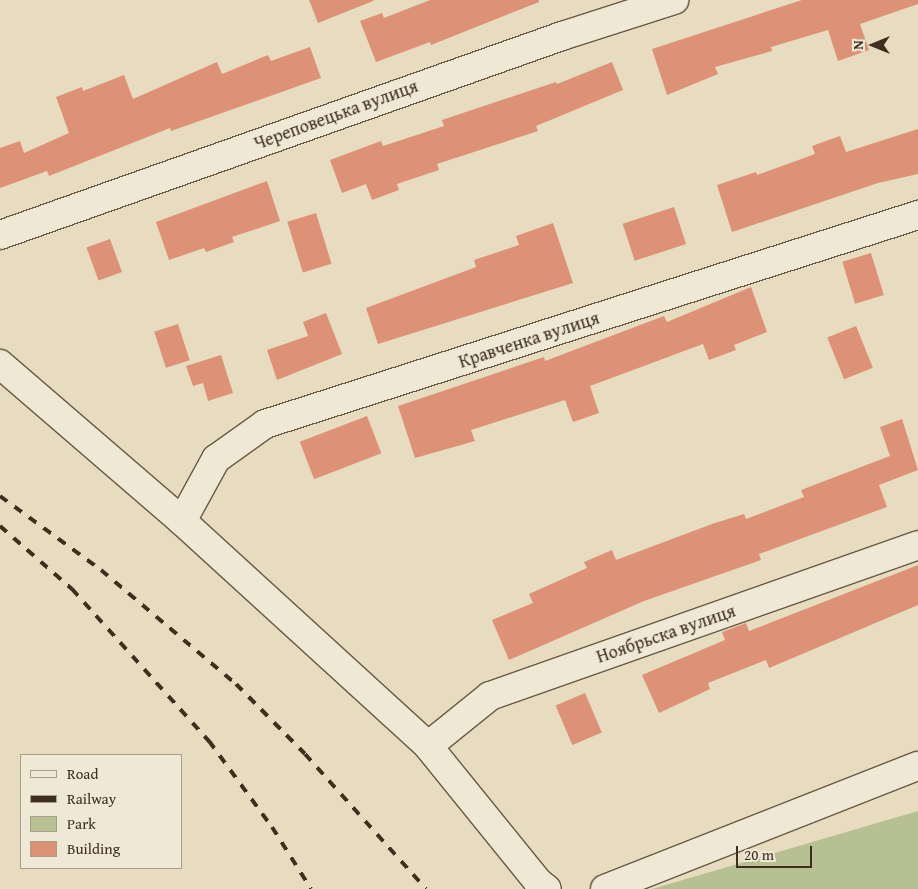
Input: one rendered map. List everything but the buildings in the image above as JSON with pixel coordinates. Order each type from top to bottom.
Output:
[{"type":"street","name":"Череповецька вулиця","points":[[0,235],[562,36],[674,0]]},
{"type":"street","name":"Кравченка вулиця","points":[[182,521],[216,458],[265,424],[918,215]]},
{"type":"street","points":[[0,364],[182,521],[428,746],[542,885]]},
{"type":"street","name":"Ноябрьска вулиця","points":[[428,746],[490,696],[918,545]]},
{"type":"street","points":[[605,889],[918,766]]},
{"type":"green space","points":[[918,811],[918,889],[652,889]]},
{"type":"railway","points":[[0,496],[101,570],[236,684],[305,754],[426,889]]},
{"type":"railway","points":[[0,526],[72,589],[209,741],[272,827],[311,889]]}]
